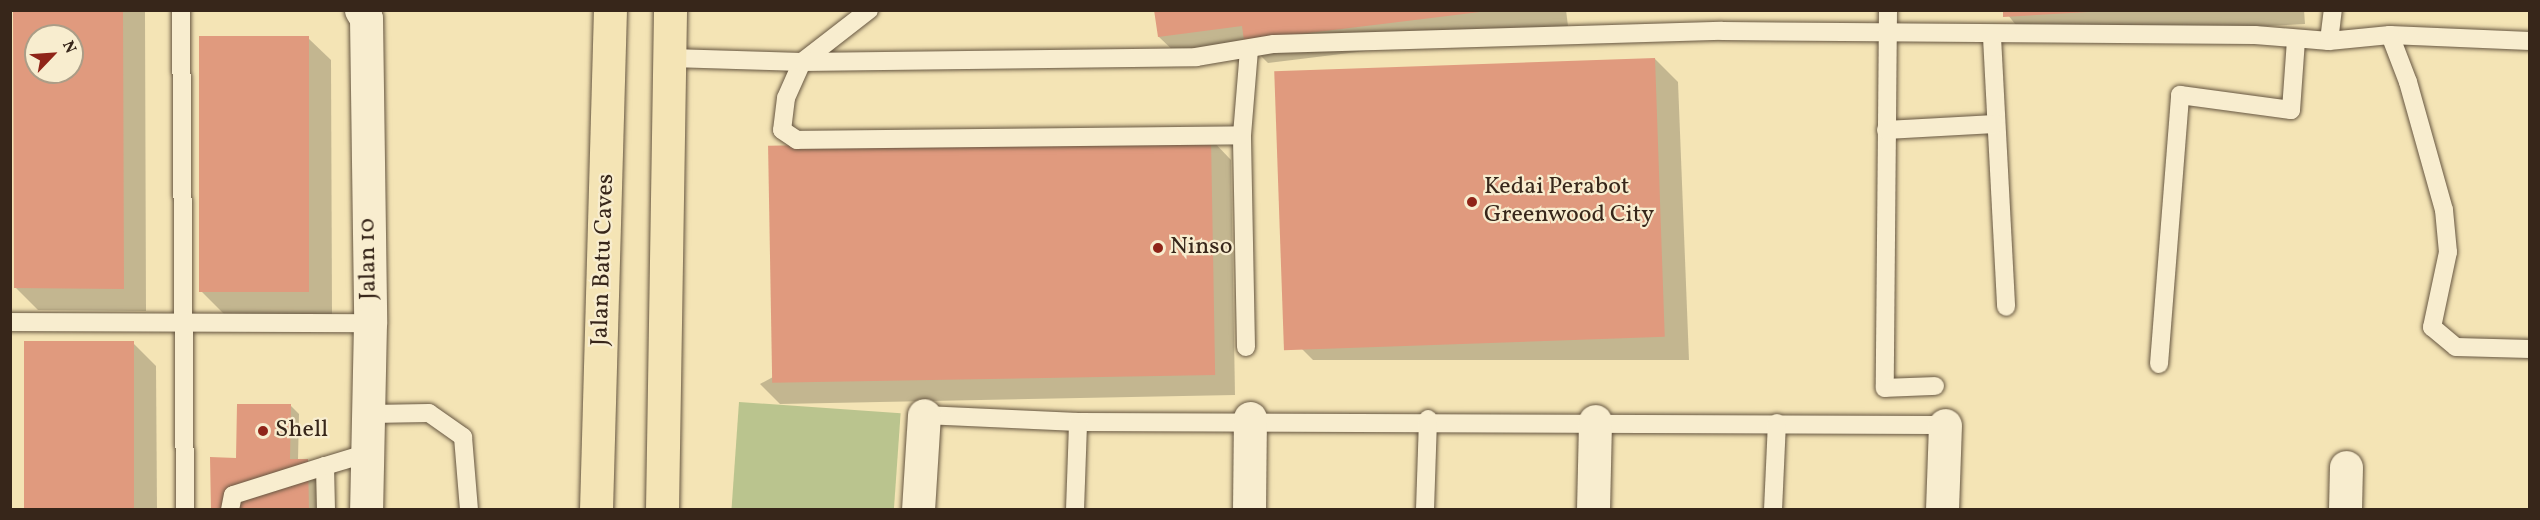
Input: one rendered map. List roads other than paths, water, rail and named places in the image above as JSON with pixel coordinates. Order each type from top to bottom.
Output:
[{"type":"main road","name":"Jalan Batu Caves","points":[[596,510],[610,10]]},
{"type":"main road","points":[[662,510],[670,10]]},
{"type":"street","name":"Jalan 10","points":[[361,10],[366,18],[370,323],[370,414],[365,454],[366,510]]},
{"type":"street","points":[[918,510],[924,415]]},
{"type":"street","points":[[1249,510],[1250,418]]},
{"type":"street","points":[[1593,510],[1595,422]]},
{"type":"street","points":[[1942,510],[1945,425]]},
{"type":"street","points":[[2345,510],[2346,467]]},
{"type":"lane","points":[[181,10],[185,510]]},
{"type":"lane","points":[[869,10],[802,62],[786,98],[782,130],[797,140],[1242,135]]},
{"type":"lane","points":[[1888,10],[1885,388],[1935,386]]},
{"type":"lane","points":[[2329,41],[2332,10]]},
{"type":"lane","points":[[671,58],[802,62],[1196,57],[1249,48],[1722,31],[1889,36],[1947,32],[1992,37],[2255,35],[2296,41],[2329,41],[2390,35],[2529,41]]},
{"type":"lane","points":[[2390,35],[2444,210],[2448,252],[2432,327],[2456,347],[2529,349]]},
{"type":"lane","points":[[1992,37],[2006,307]]},
{"type":"lane","points":[[2159,364],[2180,95],[2291,110],[2296,41]]},
{"type":"lane","points":[[1246,347],[1242,135],[1249,48]]},
{"type":"lane","points":[[1886,130],[1995,124]]},
{"type":"lane","points":[[10,322],[370,323]]},
{"type":"lane","points":[[370,414],[429,413],[463,437],[469,510]]},
{"type":"lane","points":[[924,415],[1078,422],[1250,418],[1945,425]]},
{"type":"lane","points":[[1425,510],[1428,419]]},
{"type":"lane","points":[[1075,510],[1078,422]]},
{"type":"lane","points":[[1773,510],[1777,423]]},
{"type":"lane","points":[[230,510],[233,495],[365,454]]},
{"type":"lane","points":[[325,466],[326,510]]},
{"type":"place","name":"Kedai Perabot Greenwood City","points":[[1472,202]]},
{"type":"place","name":"Ninso","points":[[1158,248]]},
{"type":"place","name":"Shell","points":[[263,431]]}]
